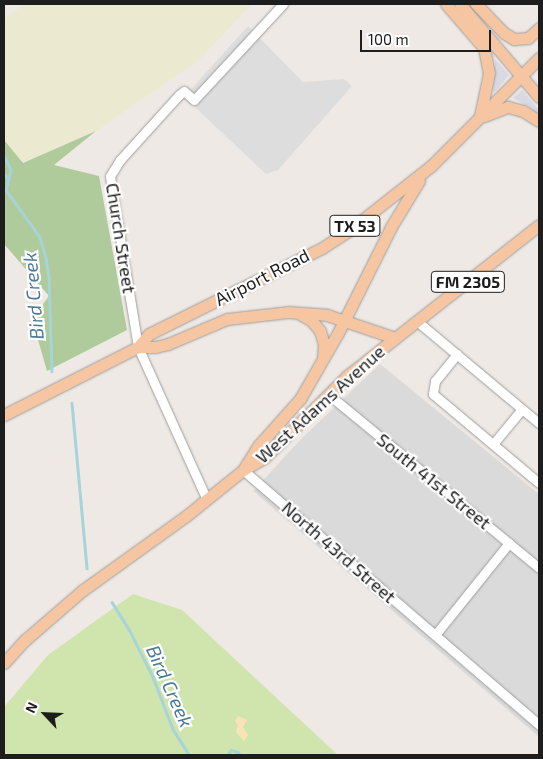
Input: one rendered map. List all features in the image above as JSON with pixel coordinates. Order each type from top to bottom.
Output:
[{"type":"main road","points":[[446,4],[484,48],[489,73],[480,118]]},
{"type":"main road","points":[[460,4],[539,97]]},
{"type":"main road","points":[[476,4],[504,33],[514,39],[528,38],[539,28]]},
{"type":"main road","name":"Airport Road","points":[[5,411],[138,347],[149,334],[322,248],[379,209],[431,166],[539,58]]},
{"type":"main road","points":[[480,118],[508,106],[523,111],[539,121]]},
{"type":"main road","name":"Airport Road","points":[[344,320],[391,227],[406,201],[431,166]]},
{"type":"main road","name":"West Adams Avenue","points":[[4,663],[25,640],[83,590],[207,500],[243,470],[264,458],[328,394],[367,360],[418,322],[539,225]]},
{"type":"main road","points":[[296,312],[312,321],[320,331],[324,344],[321,364]]},
{"type":"main road","name":"Airport Road","points":[[138,347],[155,347],[168,344],[227,319],[265,313],[296,312],[344,320],[395,338]]},
{"type":"main road","name":"West Adams Avenue","points":[[243,470],[259,445],[300,399],[344,320]]},
{"type":"street","name":"Church Street","points":[[138,347],[110,176],[120,160],[179,95],[184,91],[194,100],[282,4]]},
{"type":"street","points":[[418,322],[539,423]]},
{"type":"street","points":[[138,347],[207,500]]},
{"type":"street","points":[[457,354],[435,381],[433,394],[539,483]]},
{"type":"street","name":"South 41st Street","points":[[328,394],[539,568]]},
{"type":"street","points":[[493,444],[522,409]]},
{"type":"street","name":"North 43rd Street","points":[[243,470],[539,725]]},
{"type":"street","points":[[435,635],[509,543]]},
{"type":"shaded area","points":[[248,26],[303,82],[344,79],[352,86],[278,170],[266,174],[184,97]]},
{"type":"shaded area","points":[[495,59],[509,75],[495,92],[493,91]]},
{"type":"shaded area","points":[[522,90],[539,110],[539,117],[531,108],[513,98]]},
{"type":"shaded area","points":[[380,364],[539,494],[539,737],[253,491],[302,438]]},
{"type":"green space","points":[[25,4],[252,4],[198,61],[96,131],[22,163],[4,140],[4,19]]},
{"type":"green space","points":[[96,131],[54,165],[99,176],[127,330],[47,371],[32,319],[49,296],[4,244],[4,140],[23,163]]},
{"type":"green space","points":[[133,594],[182,610],[338,755],[4,755],[4,707],[48,655]]},
{"type":"sand","points":[[238,716],[247,720],[243,727],[248,735],[244,741],[236,732],[238,725],[235,721]]},
{"type":"waterway","points":[[4,155],[11,170],[9,179]]},
{"type":"waterway","name":"Bird Creek","points":[[4,174],[9,179],[6,190],[40,237],[46,258],[49,278],[52,371]]},
{"type":"waterway","name":"Bird Creek","points":[[72,403],[87,568]]},
{"type":"waterway","name":"Bird Creek","points":[[112,602],[129,629],[153,677],[173,729],[189,755]]},
{"type":"waterway","points":[[227,755],[231,750],[238,752],[240,755]]}]
